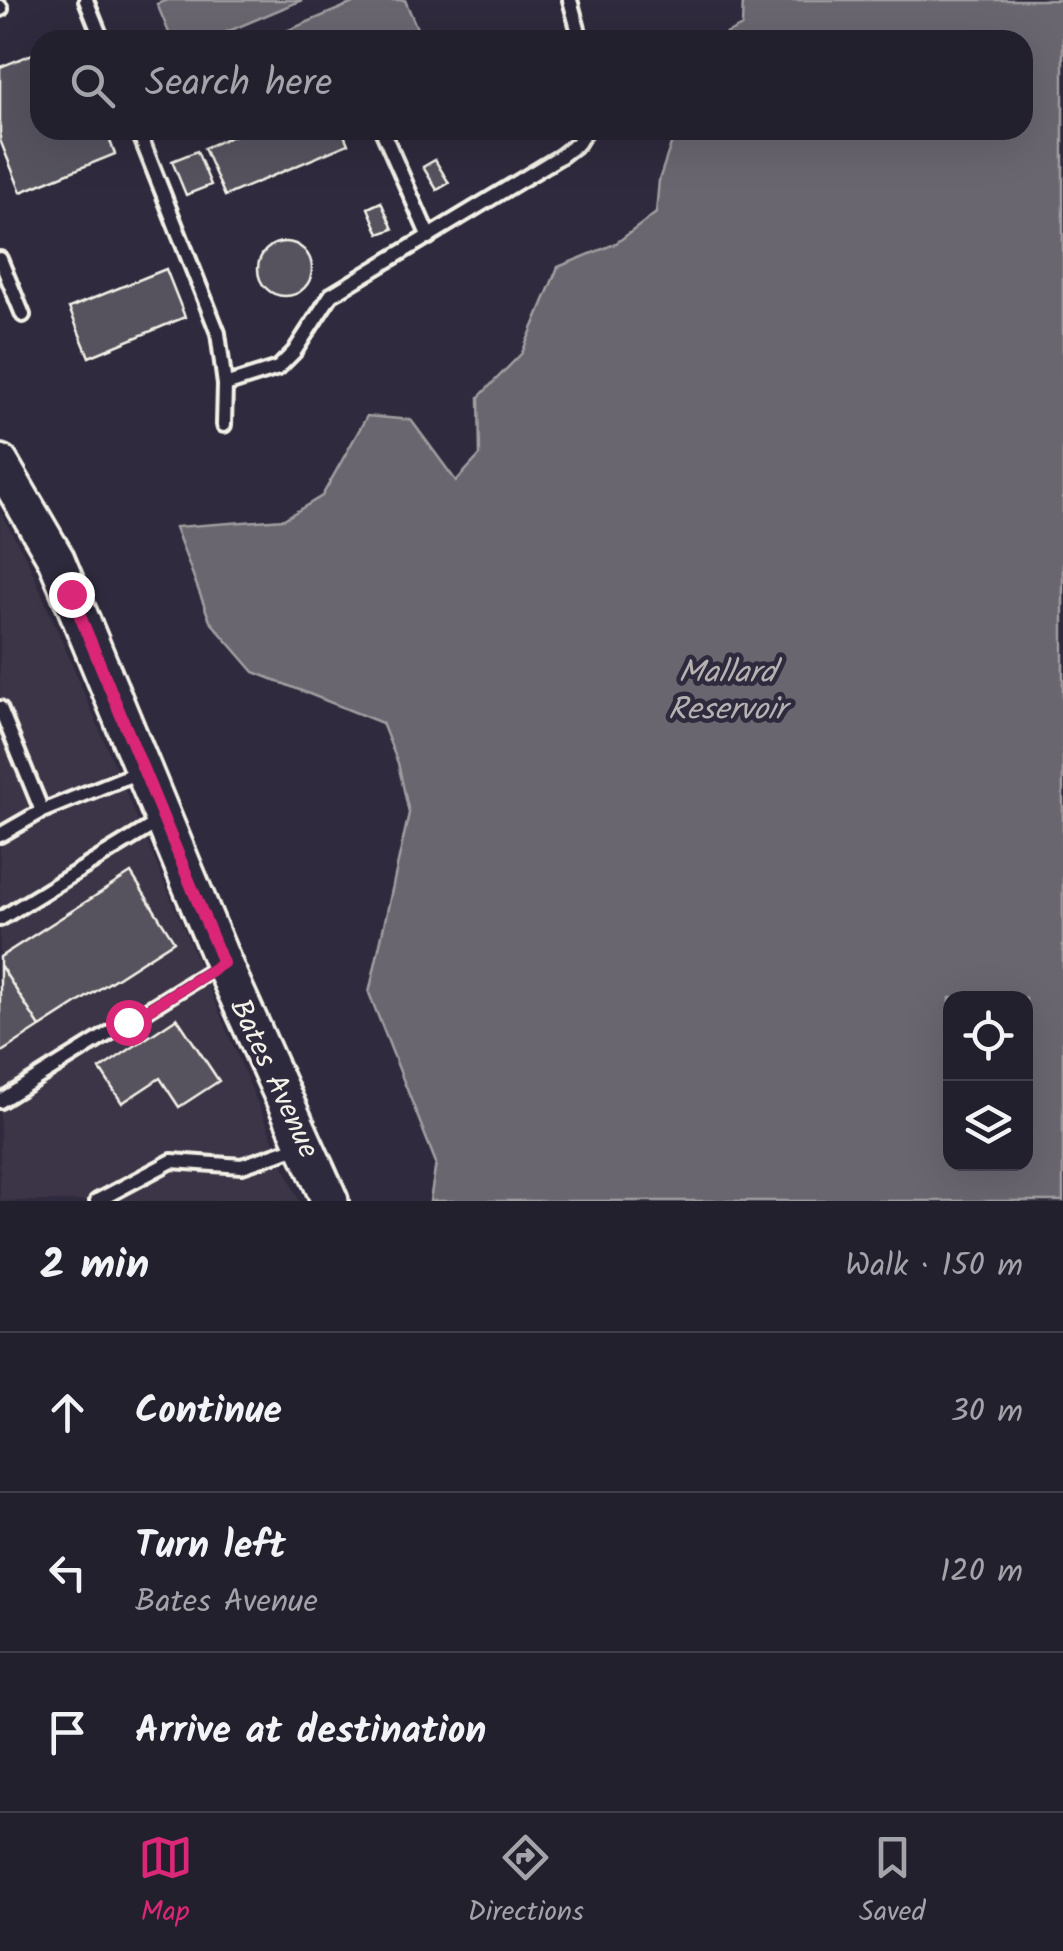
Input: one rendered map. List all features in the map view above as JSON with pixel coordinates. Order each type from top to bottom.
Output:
[{"type":"street","name":"Bates Avenue","points":[[0,463],[56,559],[260,1051],[307,1144],[330,1201]]},
{"type":"lane","points":[[86,0],[98,30]]},
{"type":"lane","points":[[570,0],[578,30]]},
{"type":"lane","points":[[142,140],[218,333],[224,425]]},
{"type":"lane","points":[[386,140],[429,237]]},
{"type":"lane","points":[[224,386],[278,368],[294,352],[331,295],[562,156],[579,140]]},
{"type":"lane","points":[[0,260],[23,315]]},
{"type":"lane","points":[[0,708],[42,811]]},
{"type":"lane","points":[[0,835],[42,811],[143,770]]},
{"type":"lane","points":[[0,918],[164,820]]},
{"type":"lane","points":[[0,1102],[223,963]]},
{"type":"lane","points":[[97,1201],[172,1161],[242,1166],[307,1144]]},
{"type":"shaded area","points":[[0,512],[28,561],[299,1201],[0,1201]]},
{"type":"water","points":[[167,0],[302,0],[232,30],[168,30],[157,4]]},
{"type":"water","points":[[360,0],[405,0],[418,30],[289,30]]},
{"type":"water","name":"Mallard Reservoir","points":[[743,0],[1063,0],[1063,1201],[430,1201],[436,1163],[369,993],[409,813],[398,763],[382,723],[254,672],[210,621],[175,527],[284,519],[322,496],[367,416],[411,420],[456,481],[480,455],[479,397],[522,353],[558,267],[615,244],[656,213],[659,180],[671,140],[1033,140],[1033,30],[734,30],[742,26]]},
{"type":"building","points":[[30,55],[30,140],[110,140],[115,154],[21,192],[0,140],[0,67]]},
{"type":"building","points":[[223,140],[346,140],[348,144],[225,196],[204,148]]},
{"type":"building","points":[[197,151],[211,185],[186,195],[172,161]]},
{"type":"building","points":[[435,160],[449,183],[437,190],[423,167]]},
{"type":"building","points":[[381,202],[393,229],[379,234],[368,208]]},
{"type":"building","points":[[285,242],[304,250],[312,269],[304,288],[285,296],[266,288],[258,269],[266,250]]},
{"type":"building","points":[[166,269],[185,317],[89,357],[69,308]]},
{"type":"building","points":[[131,873],[174,941],[40,1027],[0,965],[0,957]]},
{"type":"building","points":[[0,965],[40,1027],[0,1053]]},
{"type":"building","points":[[177,1018],[219,1081],[179,1107],[160,1078],[122,1103],[100,1069]]},
{"type":"route","points":[[71,594],[223,963],[128,1022]]}]
